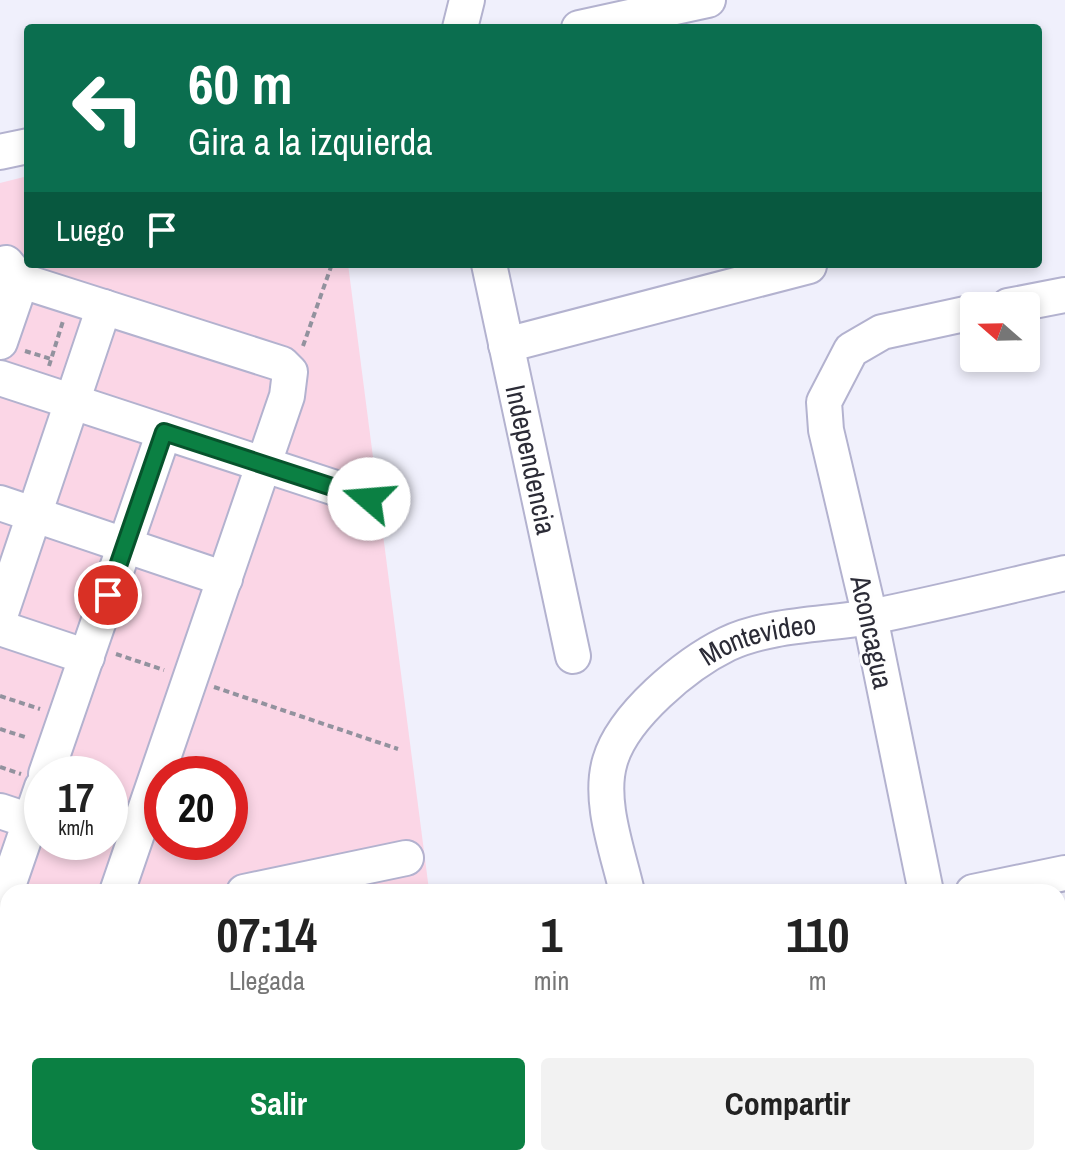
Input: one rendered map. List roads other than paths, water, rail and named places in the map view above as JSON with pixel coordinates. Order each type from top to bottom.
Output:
[{"type":"street","points":[[461,24],[467,0]]},
{"type":"street","points":[[600,24],[708,0]]},
{"type":"street","points":[[0,152],[24,147]]},
{"type":"street","name":"Independencia","points":[[490,268],[573,656]]},
{"type":"street","points":[[506,345],[801,268]]},
{"type":"street","points":[[0,342],[7,270],[71,297],[282,364],[290,372],[291,383],[264,465],[120,884]]},
{"type":"street","points":[[1040,300],[1065,295]]},
{"type":"street","points":[[0,616],[34,514],[56,396],[104,307]]},
{"type":"street","name":"Aconcagua","points":[[924,884],[870,617],[823,412],[824,402],[851,350],[882,332],[960,315]]},
{"type":"street","points":[[0,378],[369,499]]},
{"type":"street","points":[[52,756],[164,432]]},
{"type":"street","points":[[0,503],[225,579]]},
{"type":"street","name":"Montevideo","points":[[625,884],[606,793],[609,762],[622,731],[673,681],[729,643],[760,634],[870,617],[1065,573]]},
{"type":"street","points":[[0,628],[88,651]]},
{"type":"street","points":[[4,884],[15,816]]},
{"type":"street","points":[[282,884],[406,858]]},
{"type":"street","points":[[1012,884],[1065,873]]}]
